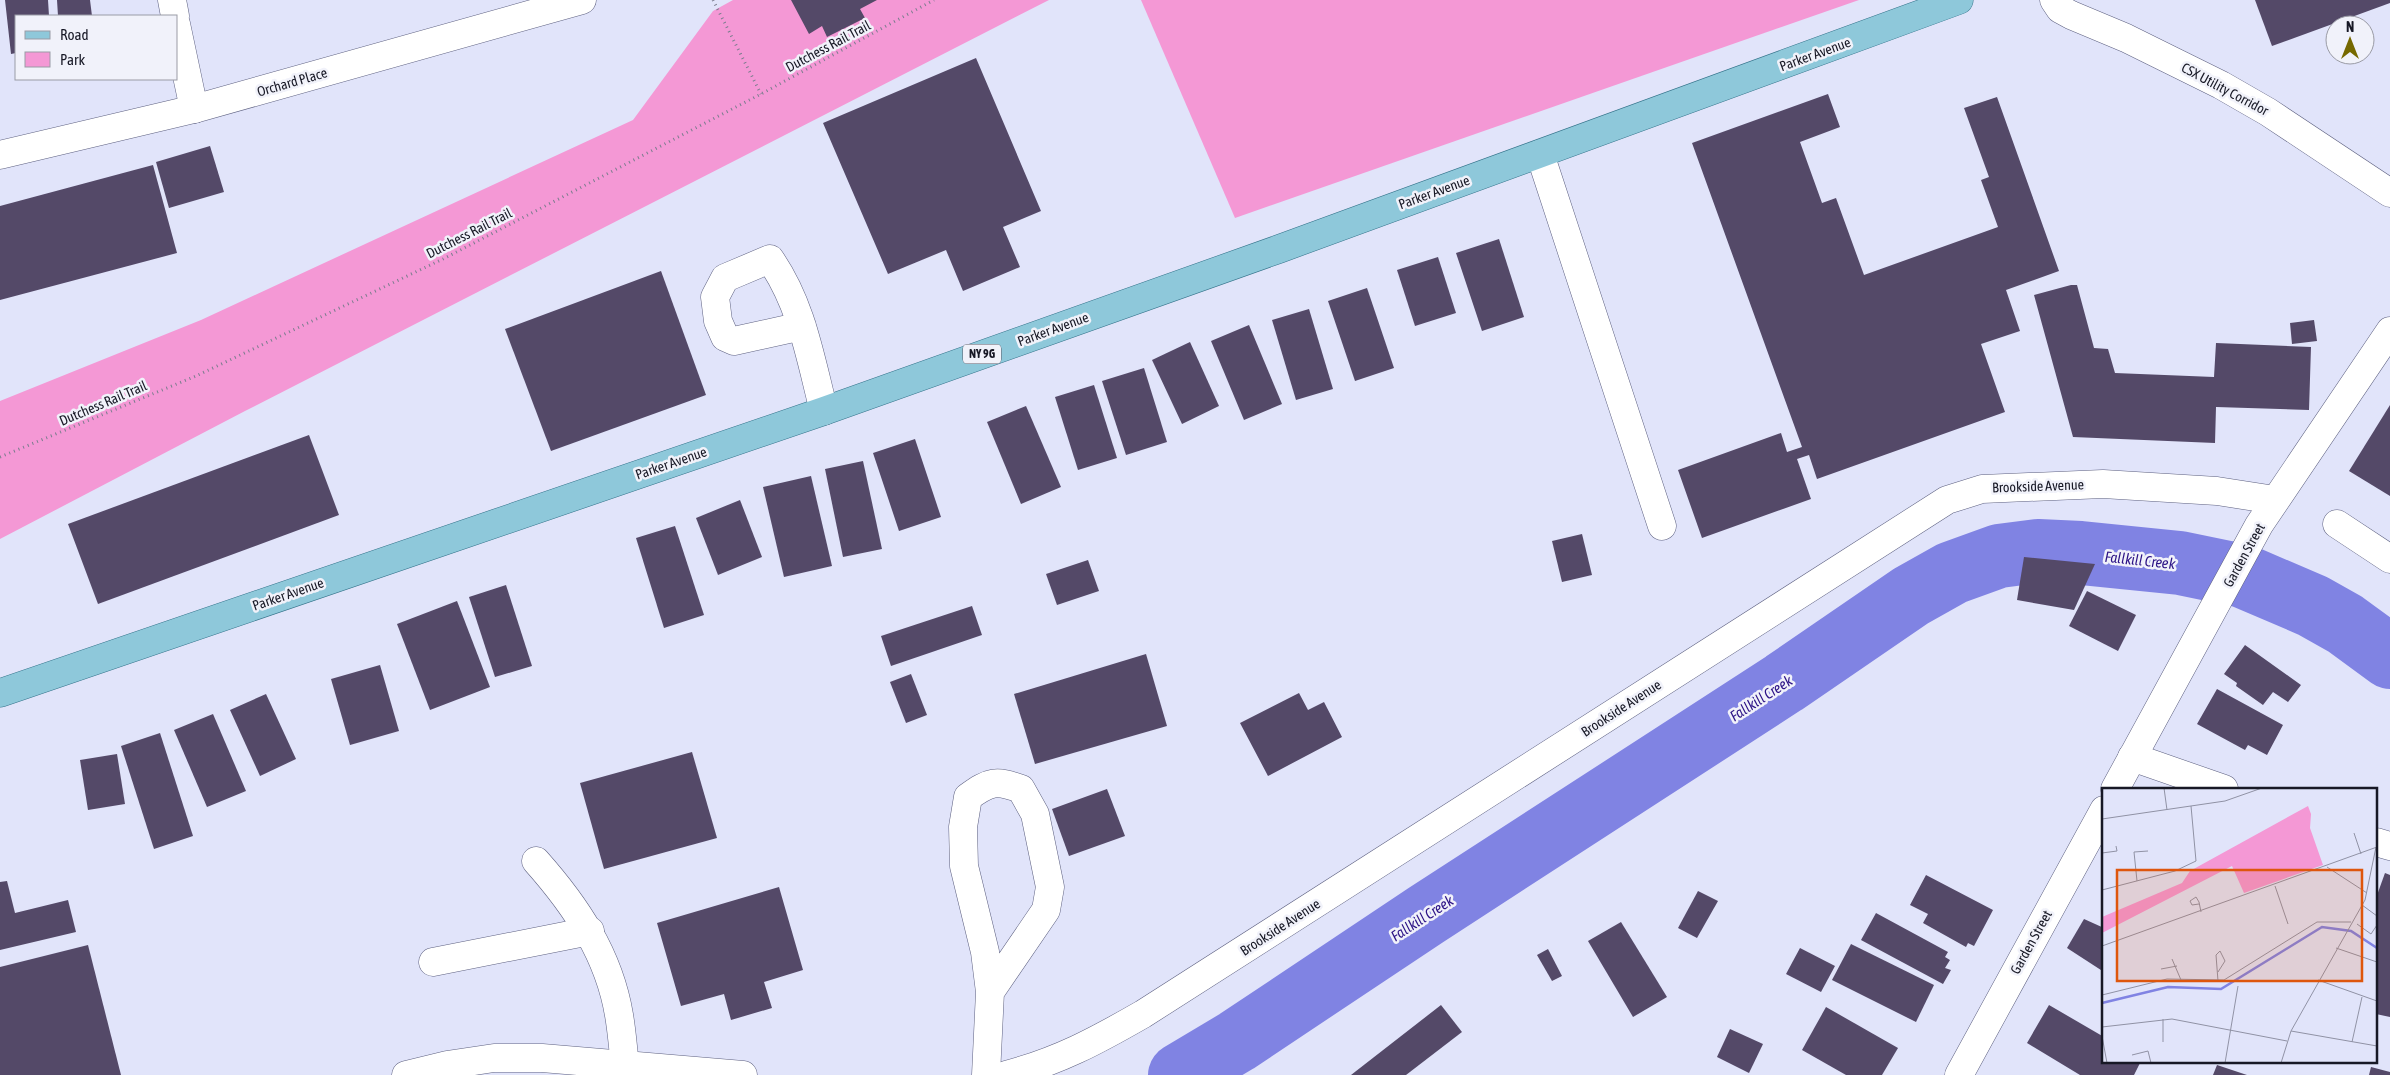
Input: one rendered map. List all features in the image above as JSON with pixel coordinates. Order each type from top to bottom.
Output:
[{"type":"main road","name":"Parker Avenue","points":[[0,693],[824,411],[1540,154],[1959,0]]},
{"type":"street","points":[[172,0],[175,15]]},
{"type":"street","name":"Orchard Place","points":[[0,154],[194,109],[582,0]]},
{"type":"street","name":"CSX Utility Corridor","points":[[2054,0],[2060,9],[2126,38],[2252,103],[2318,144],[2390,193]]},
{"type":"street","points":[[178,33],[194,109]]},
{"type":"street","points":[[1540,154],[1662,526]]},
{"type":"street","points":[[802,326],[824,411]]},
{"type":"street","name":"Garden Street","points":[[2116,788],[2275,500],[2389,336]]},
{"type":"street","name":"Brookside Avenue","points":[[1006,1075],[1042,1065],[1093,1043],[1143,1014],[1947,500],[1982,489],[2103,484],[2216,491],[2275,500]]},
{"type":"street","points":[[2337,524],[2390,559]]},
{"type":"street","points":[[2132,757],[2221,788]]},
{"type":"street","points":[[986,1075],[990,992],[985,952],[964,866],[963,827],[968,797],[986,784],[1003,782],[1021,788],[1035,814],[1050,887],[1046,910],[990,992]]},
{"type":"street","name":"Garden Street","points":[[1967,1072],[2102,814]]},
{"type":"street","points":[[536,861],[566,894],[590,931],[607,971],[619,1014],[625,1065]]},
{"type":"street","points":[[434,962],[590,931]]},
{"type":"street","points":[[406,1075],[447,1065],[494,1058],[542,1058],[743,1075]]},
{"type":"path","points":[[713,0],[761,94]]},
{"type":"path","name":"Dutchess Rail Trail","points":[[0,457],[196,376],[434,264],[761,94],[934,0]]},
{"type":"green space","points":[[733,0],[1049,0],[245,411],[0,539],[0,401],[201,320],[633,120],[713,11]]},
{"type":"green space","points":[[1141,0],[1859,0],[1235,218]]},
{"type":"building","points":[[5,0],[48,0],[49,15],[15,15],[15,53],[11,54]]},
{"type":"building","points":[[57,0],[90,0],[92,15],[58,15]]},
{"type":"building","points":[[791,0],[877,0],[860,9],[865,18],[827,37],[822,26],[809,34]]},
{"type":"building","points":[[2255,0],[2390,0],[2390,3],[2357,15],[2325,15],[2325,27],[2272,46]]},
{"type":"building","points":[[976,58],[1041,211],[1003,227],[1020,267],[963,291],[946,250],[888,274],[823,123]]},
{"type":"building","points":[[1828,94],[1840,127],[1800,142],[1822,203],[1836,198],[1864,275],[1998,227],[1981,180],[1989,177],[1964,108],[1997,97],[2059,271],[2006,290],[2020,331],[1981,344],[2005,412],[1817,479],[1809,455],[1797,459],[1811,499],[1702,538],[1678,470],[1781,433],[1787,452],[1802,447],[1692,143]]},
{"type":"building","points":[[210,146],[224,192],[169,208],[156,162]]},
{"type":"building","points":[[153,165],[177,253],[0,300],[0,206]]},
{"type":"building","points":[[1499,239],[1524,317],[1482,331],[1456,253]]},
{"type":"building","points":[[1438,257],[1456,313],[1415,326],[1397,270]]},
{"type":"building","points":[[661,271],[706,395],[551,451],[505,329]]},
{"type":"building","points":[[2077,285],[2094,348],[2108,349],[2115,373],[2214,377],[2216,343],[2311,347],[2309,410],[2216,407],[2215,443],[2073,437],[2034,295]]},
{"type":"building","points":[[1367,288],[1394,368],[1355,381],[1328,301]]},
{"type":"building","points":[[1309,309],[1333,389],[1296,400],[1272,320]]},
{"type":"building","points":[[2314,320],[2317,341],[2292,344],[2290,323]]},
{"type":"building","points":[[1249,325],[1282,404],[1244,420],[1211,341]]},
{"type":"building","points":[[1190,342],[1219,406],[1182,424],[1152,360]]},
{"type":"building","points":[[1144,368],[1167,442],[1126,455],[1102,381]]},
{"type":"building","points":[[1094,385],[1117,458],[1078,470],[1055,397]]},
{"type":"building","points":[[2390,405],[2390,496],[2349,471]]},
{"type":"building","points":[[1026,406],[1061,487],[1021,504],[987,422]]},
{"type":"building","points":[[309,435],[339,515],[98,604],[68,524]]},
{"type":"building","points":[[915,439],[941,517],[899,531],[873,453]]},
{"type":"building","points":[[863,461],[882,549],[843,557],[825,469]]},
{"type":"building","points":[[811,476],[832,566],[784,577],[763,487]]},
{"type":"building","points":[[740,500],[762,557],[718,575],[696,518]]},
{"type":"building","points":[[675,526],[704,615],[664,628],[636,538]]},
{"type":"building","points":[[1582,534],[1592,575],[1562,582],[1552,541]]},
{"type":"building","points":[[2024,557],[2095,564],[2074,610],[2017,600]]},
{"type":"building","points":[[1088,560],[1099,591],[1057,605],[1046,574]]},
{"type":"building","points":[[506,585],[532,666],[495,677],[469,597]]},
{"type":"building","points":[[2087,591],[2136,615],[2118,651],[2069,626]]},
{"type":"building","points":[[457,601],[490,687],[430,710],[397,624]]},
{"type":"building","points":[[972,606],[982,635],[891,666],[881,636]]},
{"type":"building","points":[[2245,645],[2301,685],[2288,702],[2273,692],[2263,705],[2236,686],[2237,683],[2224,674]]},
{"type":"building","points":[[1146,654],[1167,726],[1035,764],[1014,694]]},
{"type":"building","points":[[380,665],[399,731],[350,745],[331,679]]},
{"type":"building","points":[[911,674],[927,715],[906,723],[890,682]]},
{"type":"building","points":[[2217,689],[2283,725],[2267,755],[2248,745],[2245,750],[2197,724]]},
{"type":"building","points":[[1299,693],[1308,710],[1324,702],[1342,737],[1268,776],[1240,723]]},
{"type":"building","points":[[266,694],[296,759],[260,776],[230,710]]},
{"type":"building","points":[[213,714],[246,791],[207,807],[174,730]]},
{"type":"building","points":[[160,733],[193,836],[154,849],[121,746]]},
{"type":"building","points":[[692,752],[717,838],[604,869],[580,783]]},
{"type":"building","points":[[117,754],[125,804],[88,810],[80,760]]},
{"type":"building","points":[[1107,789],[1125,836],[1069,856],[1052,809]]},
{"type":"building","points":[[2385,873],[2390,875],[2390,1017],[2378,1014],[2378,892]]},
{"type":"building","points":[[1926,875],[1993,910],[1974,946],[1968,943],[1966,947],[1923,923],[1928,914],[1910,905]]},
{"type":"building","points":[[7,881],[15,913],[68,900],[76,932],[0,950],[0,882]]},
{"type":"building","points":[[779,887],[803,970],[764,982],[772,1008],[731,1020],[724,994],[681,1006],[657,923]]},
{"type":"building","points":[[1698,891],[1718,901],[1697,938],[1678,928]]},
{"type":"building","points":[[1876,913],[1948,952],[1945,957],[1950,960],[1945,968],[1951,970],[1943,984],[1861,940]]},
{"type":"building","points":[[2084,919],[2102,927],[2102,971],[2067,948]]},
{"type":"building","points":[[1621,922],[1667,997],[1633,1017],[1588,941]]},
{"type":"building","points":[[1851,944],[1934,985],[1916,1022],[1832,980]]},
{"type":"building","points":[[88,945],[121,1075],[0,1075],[0,967]]},
{"type":"building","points":[[1800,948],[1835,966],[1821,992],[1786,974]]},
{"type":"building","points":[[1548,949],[1562,976],[1552,981],[1537,955]]},
{"type":"building","points":[[1441,1005],[1462,1032],[1406,1075],[1351,1075]]},
{"type":"building","points":[[2049,1005],[2102,1036],[2102,1062],[2140,1062],[2134,1075],[2080,1075],[2027,1043]]},
{"type":"building","points":[[1826,1007],[1898,1048],[1882,1075],[1846,1075],[1802,1050]]},
{"type":"building","points":[[1730,1029],[1763,1044],[1749,1073],[1717,1057]]},
{"type":"building","points":[[2217,1065],[2247,1075],[2213,1075]]},
{"type":"building","points":[[2371,1067],[2390,1072],[2390,1075],[2369,1075]]},
{"type":"waterway","name":"Fallkill Creek","points":[[1180,1075],[1237,1041],[1426,915],[1784,683],[1911,596],[1952,573],[1999,556],[2038,551],[2081,553],[2180,563],[2243,576],[2313,606],[2345,624],[2390,657]]}]
